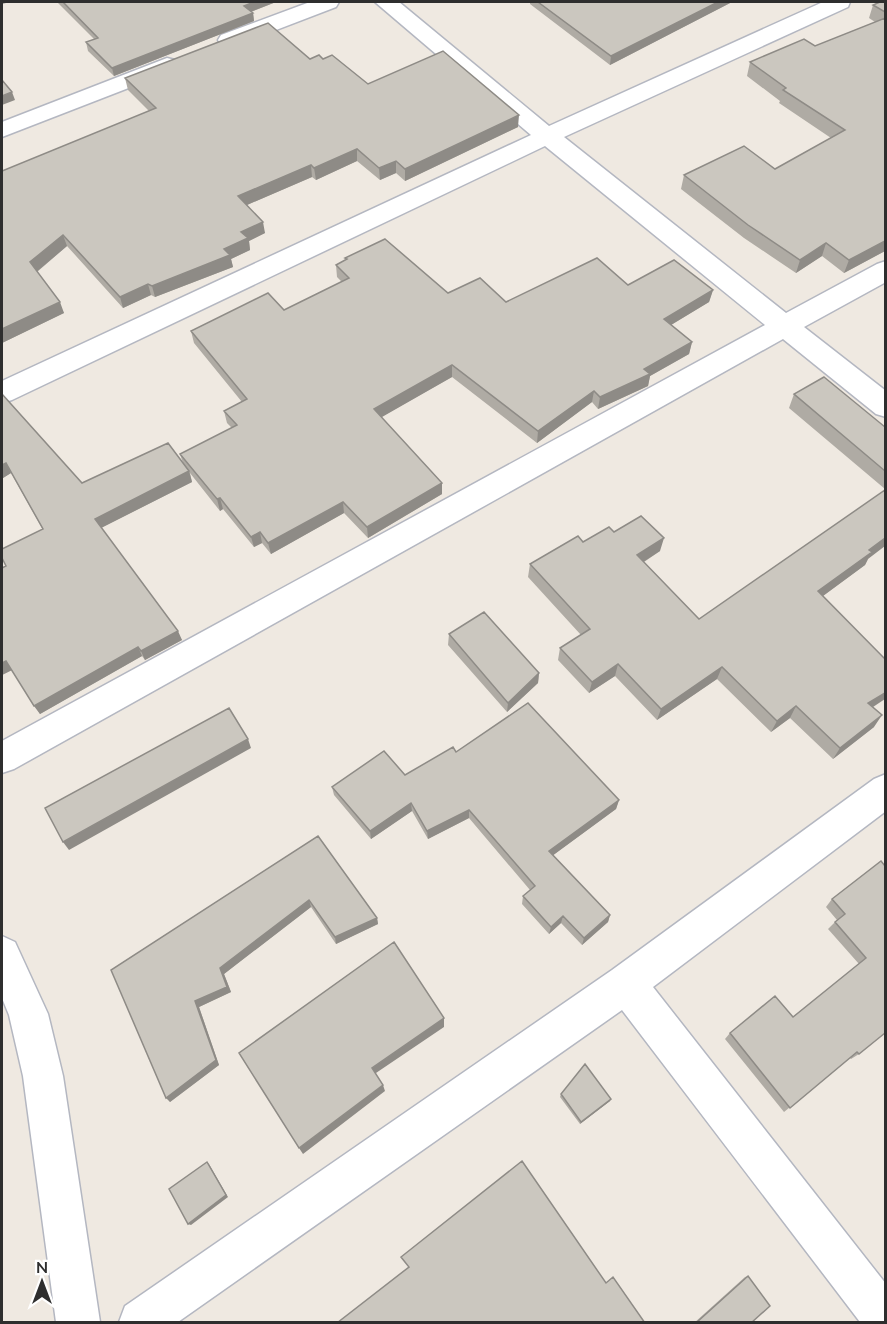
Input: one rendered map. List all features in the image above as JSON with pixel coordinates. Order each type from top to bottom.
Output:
[{"type":"street","points":[[208,49],[328,2]]},
{"type":"street","points":[[386,2],[548,136],[785,324],[885,407]]},
{"type":"street","points":[[2,393],[548,136],[840,2]]},
{"type":"street","points":[[2,130],[187,57]]},
{"type":"street","points":[[2,758],[885,270]]},
{"type":"street","points":[[141,1323],[626,984],[885,790]]},
{"type":"street","points":[[2,955],[28,1014],[43,1076],[78,1323]]},
{"type":"street","points":[[626,984],[885,1320]]},
{"type":"building","points":[[63,2],[254,2],[244,6],[253,13],[112,68],[86,42],[98,38]]},
{"type":"building","points":[[538,2],[718,2],[611,56]]},
{"type":"building","points":[[885,2],[885,12],[873,5]]},
{"type":"building","points":[[885,18],[885,241],[849,260],[826,243],[800,260],[748,225],[684,175],[744,146],[775,169],[845,130],[783,90],[786,88],[750,62],[804,39],[815,46]]},
{"type":"building","points":[[268,23],[310,59],[319,55],[323,59],[332,55],[368,84],[443,51],[519,115],[405,169],[396,161],[379,168],[357,149],[314,168],[311,165],[238,196],[263,222],[241,232],[248,238],[224,249],[230,255],[152,286],[148,284],[120,297],[63,235],[30,262],[60,302],[2,329],[2,171],[156,108],[125,78]]},
{"type":"building","points":[[2,80],[12,92],[2,96]]},
{"type":"building","points":[[385,239],[448,293],[480,278],[506,302],[597,258],[628,285],[674,260],[713,290],[664,319],[692,342],[644,369],[650,374],[600,397],[594,391],[538,431],[452,365],[374,409],[442,483],[367,527],[343,502],[268,543],[260,532],[251,537],[180,454],[237,425],[224,411],[247,399],[191,331],[268,293],[284,310],[349,278],[336,265],[347,259],[345,258]]},
{"type":"building","points":[[824,377],[885,427],[885,471],[794,394]]},
{"type":"building","points":[[2,394],[82,483],[168,443],[189,471],[95,519],[178,631],[141,651],[138,647],[34,706],[6,661],[2,663],[2,568],[6,566],[2,558],[2,549],[43,529],[6,463],[2,465]]},
{"type":"building","points":[[885,490],[885,538],[869,550],[872,552],[818,591],[885,659],[885,693],[868,703],[882,715],[840,748],[796,706],[777,721],[722,667],[661,709],[618,664],[592,682],[560,648],[590,629],[530,564],[578,536],[583,542],[609,527],[614,532],[641,516],[664,538],[637,555],[699,619]]},
{"type":"building","points":[[484,612],[539,673],[508,703],[449,634]]},
{"type":"building","points":[[528,703],[619,800],[549,851],[610,915],[584,938],[563,916],[551,927],[523,896],[535,886],[469,810],[427,831],[411,803],[370,831],[332,787],[384,751],[405,775],[453,747],[456,752]]},
{"type":"building","points":[[229,708],[248,739],[63,842],[45,808]]},
{"type":"building","points":[[318,836],[377,918],[335,937],[309,900],[220,968],[227,987],[195,1001],[216,1060],[166,1098],[111,970]]},
{"type":"building","points":[[881,861],[885,866],[885,1033],[859,1054],[857,1052],[790,1108],[730,1033],[775,996],[793,1017],[866,958],[835,922],[845,914],[832,899]]},
{"type":"building","points":[[394,942],[444,1018],[372,1068],[383,1085],[299,1148],[239,1053]]},
{"type":"building","points":[[585,1064],[611,1099],[581,1122],[561,1094]]},
{"type":"building","points":[[522,1161],[606,1283],[613,1277],[645,1323],[337,1323],[409,1267],[401,1257]]},
{"type":"building","points":[[207,1162],[226,1195],[188,1224],[169,1189]]},
{"type":"building","points":[[748,1276],[770,1306],[751,1323],[696,1323]]}]
